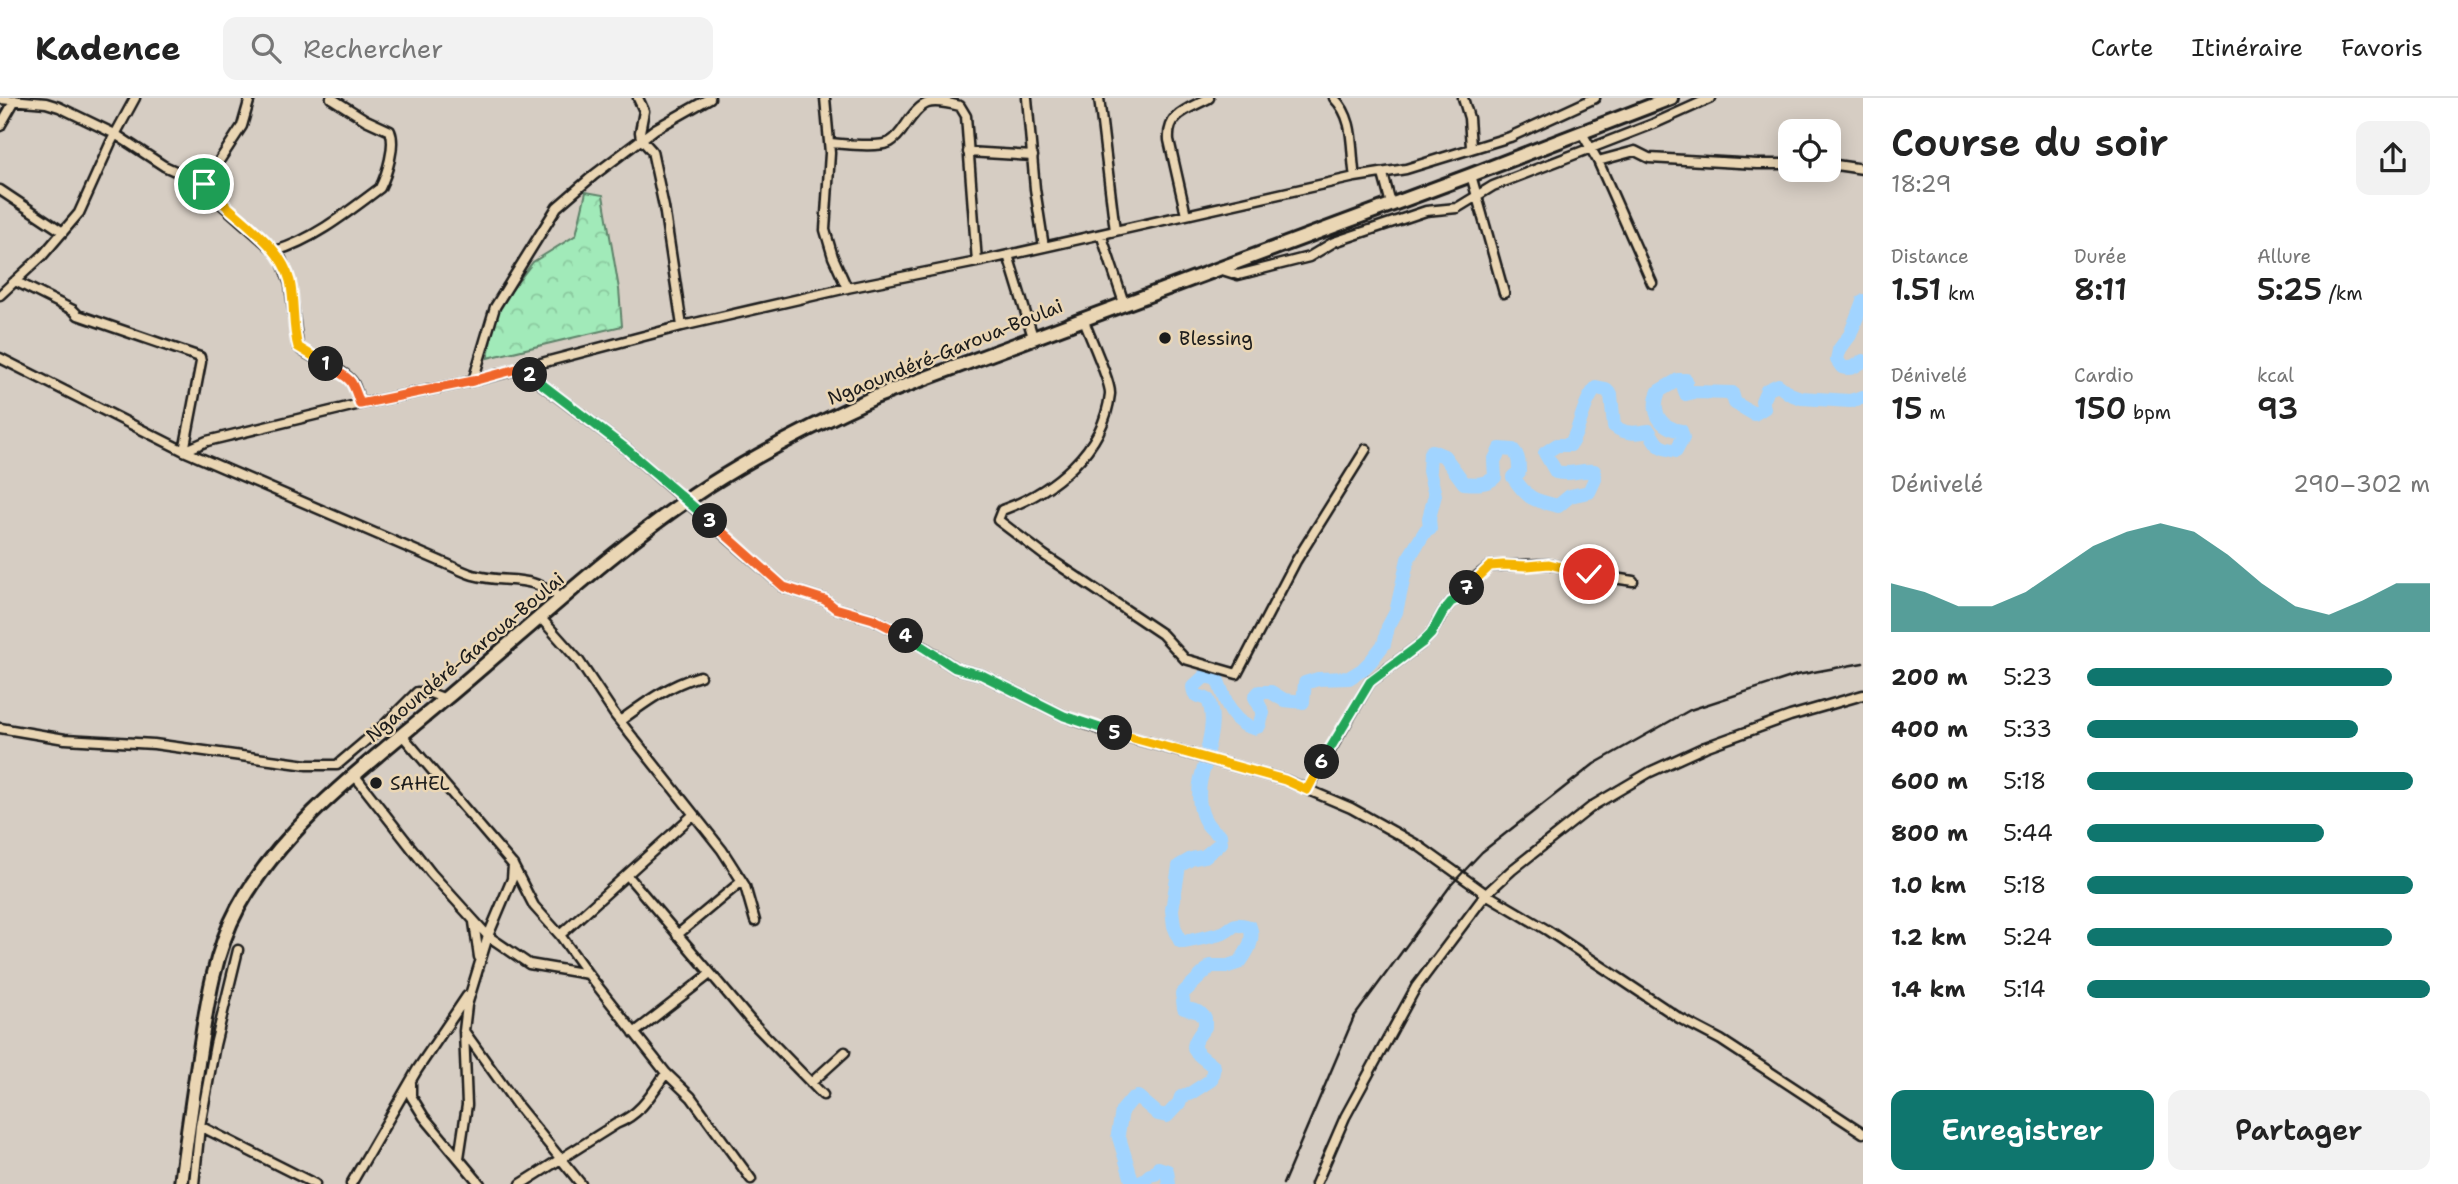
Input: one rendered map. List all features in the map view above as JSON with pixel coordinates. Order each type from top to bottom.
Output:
[{"type":"highway","name":"Ngaoundéré-Garoua-Boulai","points":[[182,1178],[211,986],[222,944],[237,909],[261,870],[287,839],[355,776],[539,616],[685,502],[822,421],[928,375],[1471,175],[1671,98]]},
{"type":"street","points":[[0,295],[43,255],[79,213],[114,134],[135,98]]},
{"type":"street","points":[[204,184],[242,126],[250,98]]},
{"type":"street","points":[[275,251],[291,247],[364,200],[380,188],[384,180],[392,135],[390,131],[331,98]]},
{"type":"street","points":[[344,107],[349,98]]},
{"type":"street","points":[[638,98],[644,111],[641,139],[652,151],[664,207],[682,326]]},
{"type":"street","points":[[473,381],[495,307],[557,207],[641,139],[710,98]]},
{"type":"street","points":[[825,98],[830,144],[825,230],[847,288]]},
{"type":"street","points":[[1027,98],[1044,247]]},
{"type":"street","points":[[1099,98],[1115,231]]},
{"type":"street","points":[[1186,215],[1169,140],[1169,127],[1175,117],[1209,98]]},
{"type":"street","points":[[1334,98],[1346,113],[1350,125],[1355,177]]},
{"type":"street","points":[[1463,98],[1469,118],[1471,147]]},
{"type":"street","points":[[184,452],[207,441],[434,387],[473,381],[682,326],[1355,177],[1383,174],[1510,137],[1595,98]]},
{"type":"street","points":[[1216,269],[1238,275],[1309,257],[1334,242],[1426,211],[1457,208],[1493,186],[1665,119],[1711,98]]},
{"type":"street","points":[[0,99],[46,103],[60,107],[114,134],[164,166],[204,184],[217,200],[275,251],[290,284],[298,347],[335,370],[347,374],[360,404]]},
{"type":"street","points":[[0,126],[15,100]]},
{"type":"street","points":[[830,144],[885,144],[898,136],[924,103],[944,102],[960,106],[964,111],[977,262]]},
{"type":"street","points":[[1582,133],[1598,161],[1652,283]]},
{"type":"street","points":[[1598,161],[1635,150],[1649,158],[1778,163]]},
{"type":"street","points":[[968,152],[1033,156]]},
{"type":"street","points":[[1841,166],[1863,169]]},
{"type":"street","points":[[1383,174],[1391,204]]},
{"type":"street","points":[[1471,175],[1504,293]]},
{"type":"street","points":[[0,190],[63,232]]},
{"type":"street","points":[[1101,234],[1124,303]]},
{"type":"street","points":[[284,266],[291,247]]},
{"type":"street","points":[[1008,255],[1033,337]]},
{"type":"street","points":[[15,281],[74,310],[78,315],[200,357],[184,452]]},
{"type":"street","points":[[1083,318],[1110,392],[1097,437],[1066,473],[1041,492],[1002,510],[998,520],[1044,555],[1162,634],[1185,659],[1237,674],[1296,561],[1366,449]]},
{"type":"street","points":[[0,359],[184,452],[463,571],[498,579],[529,581],[562,599]]},
{"type":"street","points":[[520,368],[624,447],[784,587],[825,600],[835,608],[873,619],[914,640],[955,668],[982,675],[1064,716],[1099,729],[1285,780],[1351,808],[1419,846],[1486,894],[1547,930],[1679,1018],[1721,1040],[1863,1133]]},
{"type":"street","points":[[1307,790],[1370,682],[1422,643],[1431,634],[1451,602],[1460,598],[1476,577],[1490,566],[1549,564],[1633,581]]},
{"type":"street","points":[[539,616],[579,661],[620,721],[722,850],[742,881],[755,921]]},
{"type":"street","points":[[620,721],[663,691],[700,676]]},
{"type":"street","points":[[0,728],[65,739],[154,744],[307,765],[337,765],[383,726],[417,692],[446,699]]},
{"type":"street","points":[[1316,1184],[1345,1117],[1416,987],[1486,894],[1594,805],[1650,772],[1705,747],[1779,720],[1863,695]]},
{"type":"street","points":[[402,735],[513,865],[534,906],[560,935],[666,1073],[691,1097],[751,1179]]},
{"type":"street","points":[[355,776],[431,873],[488,936],[529,964],[588,974]]},
{"type":"street","points":[[560,935],[693,815]]},
{"type":"street","points":[[459,1158],[467,1105],[464,1031],[467,1005],[488,936],[512,879],[513,865]]},
{"type":"street","points":[[628,876],[710,974],[822,1095]]},
{"type":"street","points":[[677,934],[742,881]]},
{"type":"street","points":[[474,921],[480,963]]},
{"type":"street","points":[[194,1184],[200,1126],[215,1045],[238,950]]},
{"type":"street","points":[[634,1033],[710,974]]},
{"type":"street","points":[[351,1184],[411,1080],[473,986]]},
{"type":"street","points":[[464,1031],[517,1105],[581,1184]]},
{"type":"street","points":[[811,1083],[845,1052]]},
{"type":"street","points":[[521,1184],[616,1124],[630,1118],[649,1100],[666,1073]]},
{"type":"street","points":[[411,1080],[411,1096],[424,1117],[480,1184]]},
{"type":"street","points":[[200,1126],[315,1184]]},
{"type":"street","points":[[182,1178],[197,1163]]},
{"type":"green space","points":[[586,192],[603,195],[619,289],[622,326],[488,358],[495,312],[533,262],[576,235]]},
{"type":"waterway","points":[[1863,301],[1850,335],[1839,350],[1837,360],[1842,367],[1848,368],[1863,361]]},
{"type":"waterway","points":[[1207,751],[1212,725],[1210,706],[1208,700],[1196,695],[1193,687],[1205,676],[1217,679],[1233,715],[1253,728],[1259,726],[1263,713],[1255,697],[1259,692],[1271,692],[1284,700],[1303,702],[1305,683],[1318,679],[1349,678],[1362,670],[1384,644],[1388,627],[1396,612],[1408,559],[1426,530],[1430,529],[1429,518],[1435,495],[1429,471],[1432,451],[1444,456],[1464,483],[1477,484],[1495,477],[1494,461],[1500,449],[1513,450],[1519,463],[1519,472],[1513,477],[1523,490],[1536,500],[1558,506],[1570,496],[1589,492],[1595,479],[1594,471],[1556,472],[1545,453],[1557,445],[1570,445],[1596,388],[1606,390],[1611,395],[1614,426],[1627,432],[1649,431],[1659,445],[1676,451],[1683,438],[1681,431],[1662,422],[1656,412],[1656,399],[1659,391],[1678,380],[1686,380],[1686,394],[1732,393],[1735,403],[1754,414],[1764,408],[1762,401],[1767,390],[1778,385],[1801,398],[1850,401],[1863,397]]},
{"type":"waterway","points":[[1133,1184],[1118,1134],[1122,1111],[1132,1099],[1138,1097],[1158,1114],[1167,1116],[1181,1097],[1211,1080],[1214,1067],[1194,1046],[1205,1027],[1205,1018],[1199,1012],[1184,1008],[1182,994],[1211,966],[1228,966],[1240,962],[1251,941],[1250,927],[1236,925],[1223,933],[1183,942],[1180,941],[1174,926],[1172,910],[1179,866],[1191,859],[1205,856],[1221,843],[1220,835],[1206,822],[1200,804],[1200,784],[1205,765]]},
{"type":"waterway","points":[[1140,1184],[1155,1174],[1158,1168],[1167,1171],[1169,1184]]},
{"type":"railway","points":[[1283,1184],[1354,1017],[1451,885],[1482,852],[1594,764],[1690,710],[1797,675],[1863,663]]},
{"type":"place","name":"Blessing","points":[[1165,338]]},
{"type":"place","name":"SAHEL","points":[[376,783]]},
{"type":"route","points":[[204,184],[217,200],[281,259],[289,279],[298,347],[335,370],[347,374],[360,404],[473,381],[520,368],[624,447],[784,587],[825,600],[835,608],[873,619],[914,640],[955,668],[982,675],[1064,716],[1099,729],[1285,780],[1307,790],[1370,682],[1422,643],[1431,634],[1451,602],[1460,598],[1476,577],[1490,566],[1549,564],[1589,574]]}]
